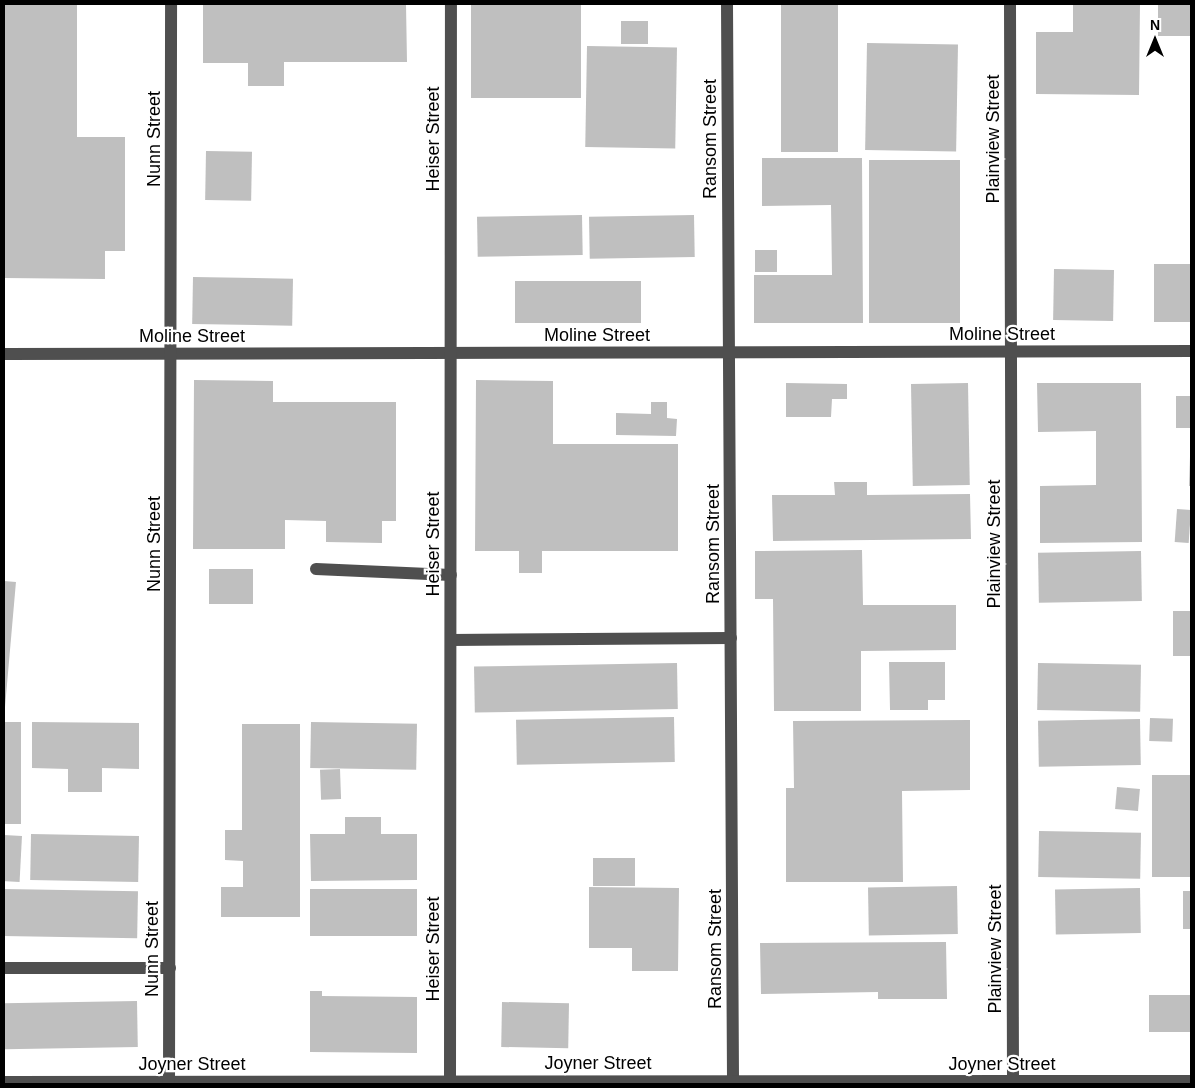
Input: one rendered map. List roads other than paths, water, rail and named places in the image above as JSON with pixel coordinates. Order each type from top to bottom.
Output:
[{"type":"street","name":"Nunn Street","points":[[170,1083],[171,4]]},
{"type":"street","name":"Heiser Street","points":[[450,1082],[451,4]]},
{"type":"street","name":"Ransom Street","points":[[727,4],[733,1082]]},
{"type":"street","name":"Plainview Street","points":[[1010,4],[1013,1083]]},
{"type":"street","name":"Moline Street","points":[[4,354],[1191,351]]},
{"type":"street","points":[[316,569],[451,575]]},
{"type":"street","points":[[451,640],[730,638]]},
{"type":"street","points":[[4,968],[170,968]]},
{"type":"street","name":"Joyner Street","points":[[4,1082],[1013,1083],[1191,1081]]}]
